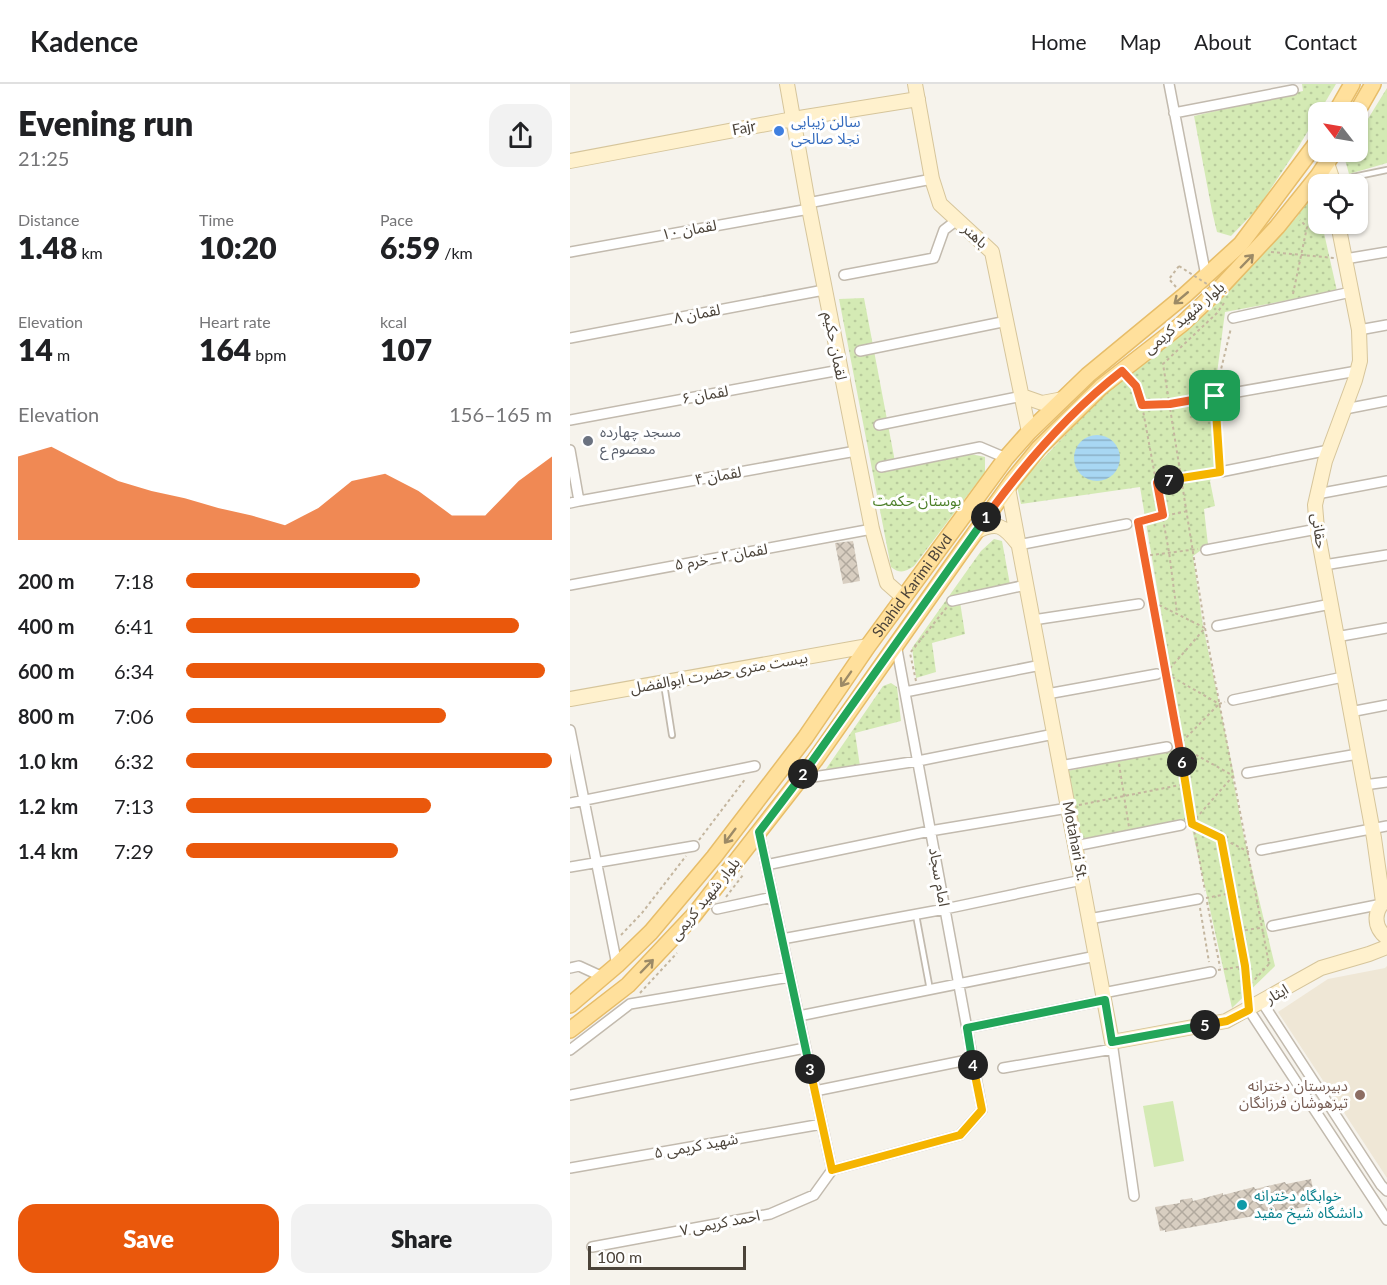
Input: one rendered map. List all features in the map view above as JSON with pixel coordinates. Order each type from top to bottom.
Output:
[{"type":"main road","name":"لقمان حکیم","points":[[787,84],[824,290],[872,529],[887,584],[904,598]]},
{"type":"main road","name":"باهنر","points":[[915,84],[932,179],[940,204],[992,252],[1029,432]]},
{"type":"main road","points":[[1342,102],[1352,84]]},
{"type":"main road","points":[[1362,102],[1373,84]]},
{"type":"main road","name":"Fajr","points":[[570,161],[793,119],[918,99]]},
{"type":"main road","name":"Shahid Karimi Blvd","points":[[570,1005],[651,932],[714,857],[805,738],[868,646],[1006,458],[1029,432],[1088,375],[1241,244],[1308,155]]},
{"type":"main road","name":"بلوار شهید کریمی","points":[[570,1030],[619,993],[694,915],[800,779],[975,532],[1039,448],[1101,387],[1182,324],[1219,289],[1278,227],[1325,169]]},
{"type":"main road","name":"حقانی","points":[[1340,234],[1359,330],[1360,361],[1329,450],[1315,505],[1317,529],[1343,678],[1373,833]]},
{"type":"main road","points":[[1022,396],[1042,403],[1063,399]]},
{"type":"main road","name":"Motahari St.","points":[[1008,488],[1113,1046]]},
{"type":"main road","points":[[975,532],[989,525],[997,526],[1011,536],[1018,545]]},
{"type":"main road","name":"بیست متری حضرت ابوالفضل","points":[[570,699],[868,646]]},
{"type":"main road","points":[[1373,833],[1387,864]]},
{"type":"main road","points":[[1369,954],[1380,944],[1384,936],[1376,922],[1378,909],[1384,902],[1373,833]]},
{"type":"main road","name":"ایثار","points":[[1113,1046],[1227,1021],[1321,968],[1387,947]]},
{"type":"street","points":[[1169,84],[1206,276]]},
{"type":"street","points":[[1174,113],[1293,90]]},
{"type":"street","name":"لقمان ۱۰","points":[[570,252],[808,206],[932,179]]},
{"type":"street","points":[[844,275],[934,258],[944,230],[957,220]]},
{"type":"street","points":[[1345,259],[1387,252]]},
{"type":"street","name":"لقمان ۸","points":[[570,338],[824,290]]},
{"type":"street","points":[[1233,318],[1351,292]]},
{"type":"street","points":[[860,351],[1007,321]]},
{"type":"street","points":[[1359,330],[1387,325]]},
{"type":"street","name":"لقمان ۶","points":[[570,420],[840,370]]},
{"type":"street","points":[[1215,396],[1357,371]]},
{"type":"street","points":[[879,425],[1022,396]]},
{"type":"street","points":[[1345,409],[1387,401]]},
{"type":"street","points":[[880,467],[980,447],[1006,458]]},
{"type":"street","points":[[570,450],[575,502]]},
{"type":"street","points":[[1220,472],[1329,450]]},
{"type":"street","name":"لقمان ۴","points":[[575,502],[856,451]]},
{"type":"street","points":[[1317,494],[1387,482]]},
{"type":"street","points":[[1018,545],[1126,525]]},
{"type":"street","name":"لقمان ۲ - خرم ۵","points":[[570,585],[872,529]]},
{"type":"street","points":[[1206,550],[1317,529]]},
{"type":"street","points":[[1324,565],[1387,555]]},
{"type":"street","points":[[952,601],[1026,585]]},
{"type":"street","points":[[1033,620],[1139,604]]},
{"type":"street","points":[[1217,626],[1330,604]]},
{"type":"street","points":[[1336,637],[1387,628]]},
{"type":"street","name":"امام سجاد","points":[[832,1170],[960,1135],[982,1110],[896,644]]},
{"type":"street","points":[[905,692],[1041,665]]},
{"type":"street","points":[[1047,694],[1161,673]]},
{"type":"street","points":[[1233,700],[1343,678]]},
{"type":"street","points":[[1350,712],[1387,705]]},
{"type":"street","points":[[570,730],[617,965]]},
{"type":"street","points":[[800,779],[918,762],[1054,734]]},
{"type":"street","points":[[1060,766],[1167,747]]},
{"type":"street","points":[[1247,773],[1358,754]]},
{"type":"street","points":[[570,803],[755,766]]},
{"type":"street","points":[[1364,785],[1387,782]]},
{"type":"street","points":[[766,865],[930,831],[1068,808]]},
{"type":"street","points":[[1075,846],[1181,825]]},
{"type":"street","points":[[1261,850],[1373,833],[1387,826]]},
{"type":"street","points":[[759,832],[832,1170]]},
{"type":"street","points":[[570,867],[694,846]]},
{"type":"street","points":[[782,939],[916,915],[1082,880]]},
{"type":"street","points":[[717,909],[773,897]]},
{"type":"street","points":[[1089,919],[1202,898]]},
{"type":"street","points":[[1272,926],[1384,902]]},
{"type":"street","points":[[798,1016],[1096,956]]},
{"type":"street","points":[[570,968],[579,966],[603,977]]},
{"type":"street","points":[[967,1028],[1215,971]]},
{"type":"street","points":[[570,1050],[630,1004],[790,977]]},
{"type":"street","points":[[619,993],[630,1004]]},
{"type":"street","points":[[1262,1002],[1387,1191]]},
{"type":"street","points":[[1249,1010],[1387,1220]]},
{"type":"street","points":[[1004,1068],[1113,1046]]},
{"type":"street","name":"Motahari St.","points":[[1113,1046],[1134,1196]]},
{"type":"street","points":[[570,1095],[806,1048]]},
{"type":"street","points":[[815,1091],[972,1059]]},
{"type":"street","name":"شهید کریمی ۵","points":[[570,1168],[822,1124]]},
{"type":"street","name":"احمد کریمی ۷","points":[[592,1247],[770,1214],[814,1195],[832,1170]]},
{"type":"lane","points":[[1368,174],[1387,170]]},
{"type":"lane","points":[[664,682],[672,735]]},
{"type":"lane","points":[[916,915],[930,990]]},
{"type":"path","points":[[1290,305],[1307,227]]},
{"type":"path","points":[[1265,251],[1345,259]]},
{"type":"path","points":[[1169,279],[1179,266],[1224,295]]},
{"type":"path","points":[[1157,483],[1220,472],[1215,396],[1233,318]]},
{"type":"path","points":[[1122,371],[1136,386],[1142,405],[1163,515],[1177,614]]},
{"type":"path","points":[[1142,405],[1170,404],[1215,396]]},
{"type":"path","points":[[1187,511],[1138,522],[1153,602],[1161,673],[1179,745],[1215,971]]},
{"type":"path","points":[[1144,556],[1191,549],[1206,550]]},
{"type":"path","points":[[918,689],[910,653],[952,601]]},
{"type":"path","points":[[1139,604],[1153,602],[1205,628],[1161,673]]},
{"type":"path","points":[[1161,673],[1219,704]]},
{"type":"path","points":[[1167,747],[1179,745],[1219,704],[1233,700]]},
{"type":"path","points":[[1179,745],[1234,776]]},
{"type":"path","points":[[1117,756],[1131,835]]},
{"type":"path","points":[[613,944],[642,913],[755,766]]},
{"type":"path","points":[[1192,824],[1234,776],[1247,773]]},
{"type":"path","points":[[1068,808],[1185,784]]},
{"type":"path","points":[[1192,824],[1248,852],[1261,850]]},
{"type":"path","points":[[1221,838],[1245,966],[1249,1010]]},
{"type":"path","points":[[1202,898],[1232,893]]},
{"type":"path","points":[[1202,898],[1215,971]]},
{"type":"path","points":[[1239,931],[1272,926]]},
{"type":"path","points":[[1215,971],[1245,966]]},
{"type":"shaded area","name":"دبیرستان دخترانه تیزهوشان فرزانگان","points":[[1387,966],[1387,1178],[1278,1012],[1328,979]]},
{"type":"green space","points":[[1302,84],[1336,84],[1325,102],[1308,102],[1308,131],[1258,208],[1231,236],[1217,232],[1194,116],[1303,91]]},
{"type":"green space","points":[[1387,88],[1387,163],[1349,174],[1346,162],[1368,162],[1368,119]]},
{"type":"green space","points":[[1308,203],[1308,234],[1324,234],[1337,291],[1225,312],[1213,404],[1222,463],[1210,481],[1215,506],[1204,509],[1208,545],[1193,556],[1203,626],[1234,775],[1244,837],[1275,966],[1232,1008],[1190,820],[1081,842],[1067,771],[1184,748],[1140,487],[1021,504],[1017,486],[1108,390],[1204,315]]},
{"type":"green space","name":"بوستان حکمت","points":[[864,298],[896,467],[966,453],[985,457],[985,472],[914,566],[902,571],[891,567],[839,299]]},
{"type":"green space","points":[[994,539],[1002,541],[1011,590],[960,602],[965,634],[932,643],[936,672],[916,678],[912,648],[981,551]]},
{"type":"green space","points":[[891,683],[897,687],[901,721],[855,733],[860,766],[826,769],[883,686]]},
{"type":"green space","points":[[1173,1101],[1184,1161],[1154,1167],[1143,1106]]},
{"type":"water","points":[[1097,435],[1106,436],[1114,441],[1119,449],[1119,467],[1114,475],[1106,480],[1097,481],[1088,480],[1080,475],[1075,467],[1074,458],[1075,449],[1080,441],[1088,436]]},
{"type":"building","points":[[853,541],[860,581],[843,584],[835,543]]},
{"type":"building","name":"خوابگاه دخترانه دانشگاه شیخ مفید","points":[[1311,1179],[1316,1203],[1310,1206],[1165,1232],[1165,1230],[1160,1231],[1155,1207],[1180,1203],[1180,1200],[1192,1198],[1193,1201],[1254,1187],[1255,1189]]},
{"type":"place","name":"سالن زیبایی نجلا صالحی","points":[[779,131]]},
{"type":"place","name":"مسجد چهارده معصوم ع","points":[[588,441]]},
{"type":"place","name":"دبیرستان دخترانه تیزهوشان فرزانگان","points":[[1360,1095]]},
{"type":"place","name":"خوابگاه دخترانه دانشگاه شیخ مفید","points":[[1242,1205]]},
{"type":"route","points":[[1122,371],[1136,386],[1142,405],[1170,404],[1215,396],[1220,472],[1157,483],[1163,515],[1138,522],[1192,824],[1221,838],[1245,966],[1249,1010],[1227,1021],[1112,1042],[1105,1000],[967,1028],[982,1110],[960,1135],[832,1170],[759,832],[815,760],[1013,480],[1039,448],[1101,387],[1122,371]]}]
